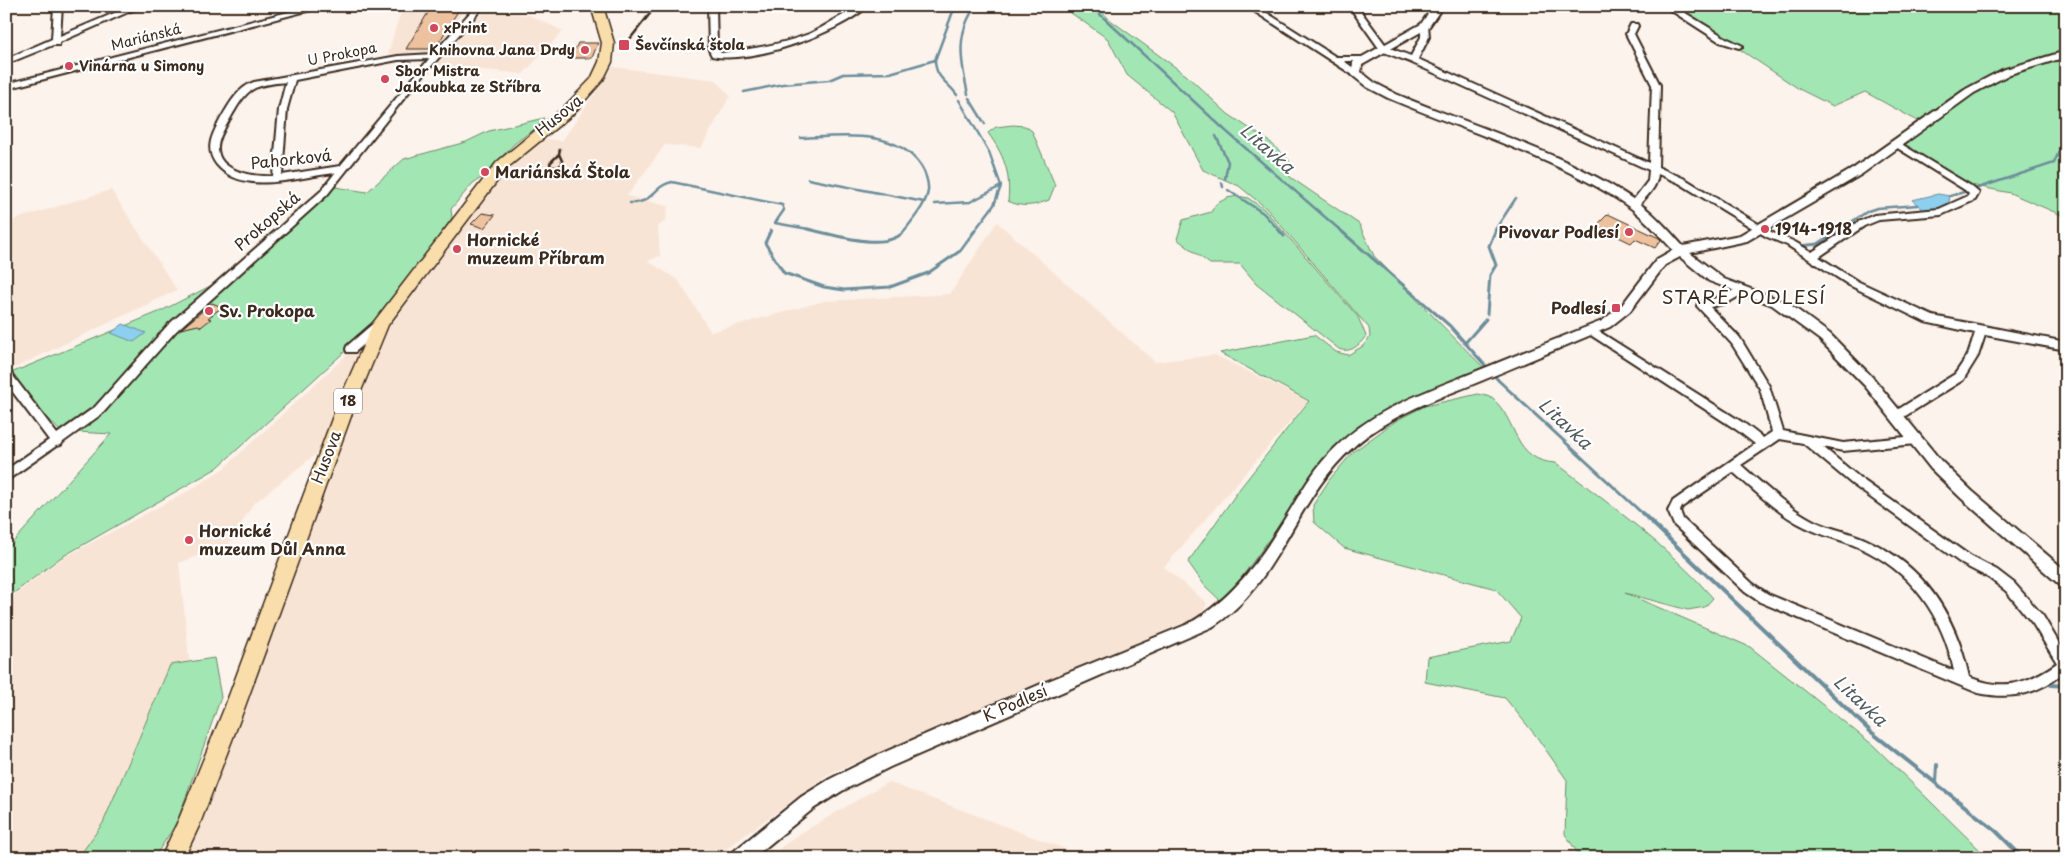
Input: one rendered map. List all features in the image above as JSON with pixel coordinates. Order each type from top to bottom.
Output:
[{"type":"main road","name":"Husova","points":[[172,858],[188,826],[231,718],[334,435],[381,323],[502,165],[520,147],[579,102],[593,84],[608,51],[606,32],[587,7]]},
{"type":"street","points":[[56,43],[58,6]]},
{"type":"street","points":[[6,62],[56,43],[138,6]]},
{"type":"street","name":"Mariánská","points":[[6,87],[322,6]]},
{"type":"street","name":"Prokopská","points":[[6,476],[57,442],[99,410],[172,328],[324,193],[410,85],[480,6]]},
{"type":"street","points":[[712,6],[713,50],[715,54],[721,55],[759,51],[799,42],[826,30],[864,6]]},
{"type":"street","points":[[1250,6],[1356,73],[1371,85],[1392,96],[1543,158],[1594,182],[1634,205],[1658,226],[1680,251],[1713,278],[1778,303],[1825,336],[1851,361],[1898,415],[1916,440],[1964,492],[2066,581]]},
{"type":"street","points":[[1353,6],[1384,49],[1413,60],[1682,180],[1760,229],[1812,257],[1853,283],[1929,319],[2066,346]]},
{"type":"street","points":[[1356,73],[1357,64],[1363,59],[1424,26],[1438,6]]},
{"type":"street","points":[[1668,6],[1716,36],[1740,46]]},
{"type":"street","points":[[1413,60],[1425,37],[1424,26]]},
{"type":"street","points":[[1634,26],[1630,34],[1656,85],[1655,167],[1653,181],[1647,191],[1634,205]]},
{"type":"street","points":[[1680,251],[1726,243],[1760,229],[1858,171],[1970,91],[1987,81],[2006,72],[2066,54]]},
{"type":"street","name":"U Prokopa","points":[[254,85],[398,58],[437,56]]},
{"type":"street","points":[[1332,59],[1363,59]]},
{"type":"street","points":[[277,178],[283,109],[291,78]]},
{"type":"street","name":"Pahorková","points":[[254,85],[244,92],[223,123],[212,150],[214,156],[229,172],[253,181],[344,170]]},
{"type":"street","points":[[1812,257],[1869,220],[1896,215],[1941,212],[1972,198],[1974,193],[1968,188],[1895,144]]},
{"type":"street","name":"K Podlesí","points":[[739,858],[807,803],[876,765],[1054,686],[1194,629],[1226,608],[1242,591],[1280,540],[1329,463],[1348,444],[1375,423],[1404,406],[1591,332],[1618,316],[1661,262],[1680,251]]},
{"type":"street","points":[[1742,290],[1723,300],[1702,306],[1736,341],[1765,389],[1778,434]]},
{"type":"street","points":[[351,349],[381,323]]},
{"type":"street","points":[[1898,415],[1959,377],[1972,356],[1981,330]]},
{"type":"street","points":[[1591,332],[1741,427],[1762,444]]},
{"type":"street","points":[[6,376],[57,442]]},
{"type":"street","points":[[1807,441],[1838,468],[1966,560],[1993,574],[2010,587],[2038,620],[2065,666],[2031,686],[2007,692],[1986,689],[1764,598],[1749,588],[1687,531],[1678,522],[1674,511],[1677,504],[1778,434],[1843,448],[1916,440]]},
{"type":"street","points":[[1838,468],[1843,448]]},
{"type":"street","points":[[1733,465],[1802,520],[1864,543],[1898,563],[1914,576],[1929,593],[1951,634],[1963,680]]},
{"type":"shaded area","points":[[405,6],[466,6],[434,56],[388,54],[398,20]]},
{"type":"shaded area","points":[[486,6],[509,6],[505,13],[529,15],[563,31],[523,74],[434,65],[484,12]]},
{"type":"shaded area","points":[[613,67],[716,80],[730,96],[701,148],[665,145],[627,196],[668,206],[666,221],[658,226],[660,256],[648,261],[678,280],[711,332],[824,301],[950,294],[997,222],[1155,362],[1215,355],[1308,401],[1164,567],[1207,603],[1202,615],[829,774],[714,858],[180,858],[382,324],[506,169],[540,138],[562,141]]},
{"type":"shaded area","points":[[111,190],[177,290],[6,372],[6,226],[16,219]]},
{"type":"shaded area","points":[[377,327],[326,446],[253,504],[229,544],[179,563],[192,685],[129,858],[6,858],[6,601],[61,559],[192,489],[224,468]]},
{"type":"shaded area","points":[[888,782],[1089,858],[767,858],[796,836]]},
{"type":"green space","points":[[1061,6],[1097,6],[1109,19],[1186,75],[1228,114],[1270,142],[1289,160],[1290,177],[1359,224],[1374,256],[1484,368],[1407,400],[1339,443],[1223,603],[1205,586],[1188,562],[1241,487],[1309,401],[1220,353],[1314,335],[1336,352],[1348,355],[1363,346],[1370,337],[1369,328],[1266,208],[1239,186],[1203,170],[1172,112],[1127,75],[1108,39]]},
{"type":"green space","points":[[1675,6],[2066,6],[2066,217],[2010,193],[1966,184],[1901,145],[1925,125],[1865,92],[1833,106],[1799,89]]},
{"type":"green space","points":[[544,118],[539,126],[515,143],[483,177],[473,183],[451,209],[452,218],[375,324],[217,468],[60,558],[6,599],[6,550],[111,434],[60,431],[6,375],[161,311],[226,278],[335,187],[367,192],[404,159],[466,142],[489,131]]},
{"type":"green space","points":[[1025,126],[1032,131],[1055,185],[1049,200],[1028,205],[1018,205],[1008,201],[1009,191],[1005,165],[988,133],[996,127]]},
{"type":"green space","points":[[1238,196],[1248,198],[1264,209],[1358,317],[1366,336],[1358,345],[1347,350],[1339,349],[1256,283],[1240,264],[1210,264],[1177,239],[1183,220],[1211,212],[1216,204],[1227,198]]},
{"type":"green space","points":[[1478,394],[1493,399],[1501,408],[1524,448],[1532,455],[1542,461],[1556,463],[1618,510],[1677,561],[1713,598],[1705,607],[1688,610],[1625,593],[1750,647],[1873,745],[1988,858],[1581,858],[1565,834],[1567,780],[1536,736],[1505,698],[1425,682],[1427,657],[1511,641],[1521,618],[1496,589],[1344,548],[1314,522],[1313,505],[1330,479],[1353,452],[1397,420],[1425,406]]},
{"type":"green space","points":[[214,658],[221,697],[177,822],[154,858],[78,858],[103,823],[170,665]]},
{"type":"water","points":[[1938,194],[1950,196],[1949,202],[1943,207],[1925,211],[1912,200]]},
{"type":"water","points":[[123,324],[146,333],[134,342],[111,333]]},
{"type":"building","name":"xPrint","points":[[432,6],[461,6],[435,49],[406,49]]},
{"type":"building","name":"Knihovna Jana Drdy","points":[[578,43],[598,43],[592,58],[571,58]]},
{"type":"building","points":[[482,213],[495,215],[484,228],[471,224]]},
{"type":"building","name":"Pivovar Podlesí","points":[[1608,214],[1661,240],[1655,248],[1635,239],[1631,243],[1596,226]]},
{"type":"building","name":"Sv. Prokopa","points":[[212,303],[222,307],[208,318],[211,319],[201,327],[198,325],[181,329]]},
{"type":"waterway","points":[[935,60],[955,6]]},
{"type":"waterway","points":[[968,94],[961,48],[965,27],[969,16],[976,6]]},
{"type":"waterway","name":"Litavka","points":[[1091,6],[1227,132],[1340,230]]},
{"type":"waterway","points":[[744,92],[783,84],[829,80],[843,74],[890,73],[935,60]]},
{"type":"waterway","points":[[935,60],[940,76],[957,95]]},
{"type":"waterway","points":[[969,98],[985,124]]},
{"type":"waterway","points":[[959,100],[989,152],[1001,186]]},
{"type":"waterway","points":[[801,138],[833,136],[867,137],[897,145],[910,154],[924,171],[928,191],[922,207],[905,230]]},
{"type":"waterway","points":[[1216,136],[1228,162],[1225,179]]},
{"type":"waterway","points":[[1975,189],[2054,163],[2066,136]]},
{"type":"waterway","points":[[808,179],[924,202]]},
{"type":"waterway","points":[[630,203],[644,201],[661,187],[672,182],[782,205],[784,210],[775,223],[814,230]]},
{"type":"waterway","points":[[1222,183],[1223,187]]},
{"type":"waterway","points":[[935,204],[970,202],[1001,186]]},
{"type":"waterway","points":[[975,230],[994,205],[1001,186]]},
{"type":"waterway","points":[[1228,190],[1263,213],[1279,230]]},
{"type":"waterway","points":[[1950,196],[1964,192]]},
{"type":"waterway","points":[[1495,230],[1516,198]]},
{"type":"waterway","points":[[1839,230],[1868,211],[1877,208],[1918,205]]},
{"type":"waterway","points":[[807,229],[845,238],[874,241],[887,240],[898,236],[905,230]]},
{"type":"waterway","points":[[771,230],[765,243],[784,273],[824,287],[844,290],[890,287],[928,273],[960,251],[976,229]]},
{"type":"waterway","points":[[1278,229],[1284,236]]},
{"type":"waterway","name":"Litavka","points":[[1339,229],[1450,326],[1465,343]]},
{"type":"waterway","points":[[1487,314],[1490,275],[1496,265],[1489,246],[1496,229]]},
{"type":"waterway","points":[[1799,246],[1818,244],[1841,229]]},
{"type":"waterway","points":[[1465,343],[1486,319]]},
{"type":"waterway","name":"Litavka","points":[[1465,343],[1499,381],[1643,514]]},
{"type":"waterway","name":"Litavka","points":[[1642,513],[1870,731],[1996,831],[2023,858]]},
{"type":"waterway","points":[[2051,685],[2066,686]]},
{"type":"waterway","points":[[1936,782],[1937,765]]},
{"type":"railway","points":[[622,49],[656,6]]},
{"type":"railway","points":[[559,154],[560,149]]},
{"type":"railway","points":[[559,154],[563,163],[558,167],[551,167],[550,163],[559,154]]},
{"type":"place","name":"xPrint","points":[[434,28]]},
{"type":"place","name":"Ševčínská štola","points":[[624,45]]},
{"type":"place","name":"Knihovna Jana Drdy","points":[[585,50]]},
{"type":"place","name":"Vinárna u Simony","points":[[69,66]]},
{"type":"place","name":"Sbor Mistra Jakoubka ze Stříbra","points":[[385,79]]},
{"type":"place","name":"Mariánská Štola","points":[[485,172]]},
{"type":"place","name":"1914-1918","points":[[1765,229]]},
{"type":"place","name":"Pivovar Podlesí","points":[[1629,232]]},
{"type":"place","name":"Hornické muzeum Příbram","points":[[457,249]]},
{"type":"place","name":"Podlesí","points":[[1616,308]]},
{"type":"place","name":"Sv. Prokopa","points":[[209,311]]},
{"type":"place","name":"Hornické muzeum Důl Anna","points":[[189,540]]},
{"type":"district","name":"STARÉ PODLESÍ","points":[[1744,297]]}]
